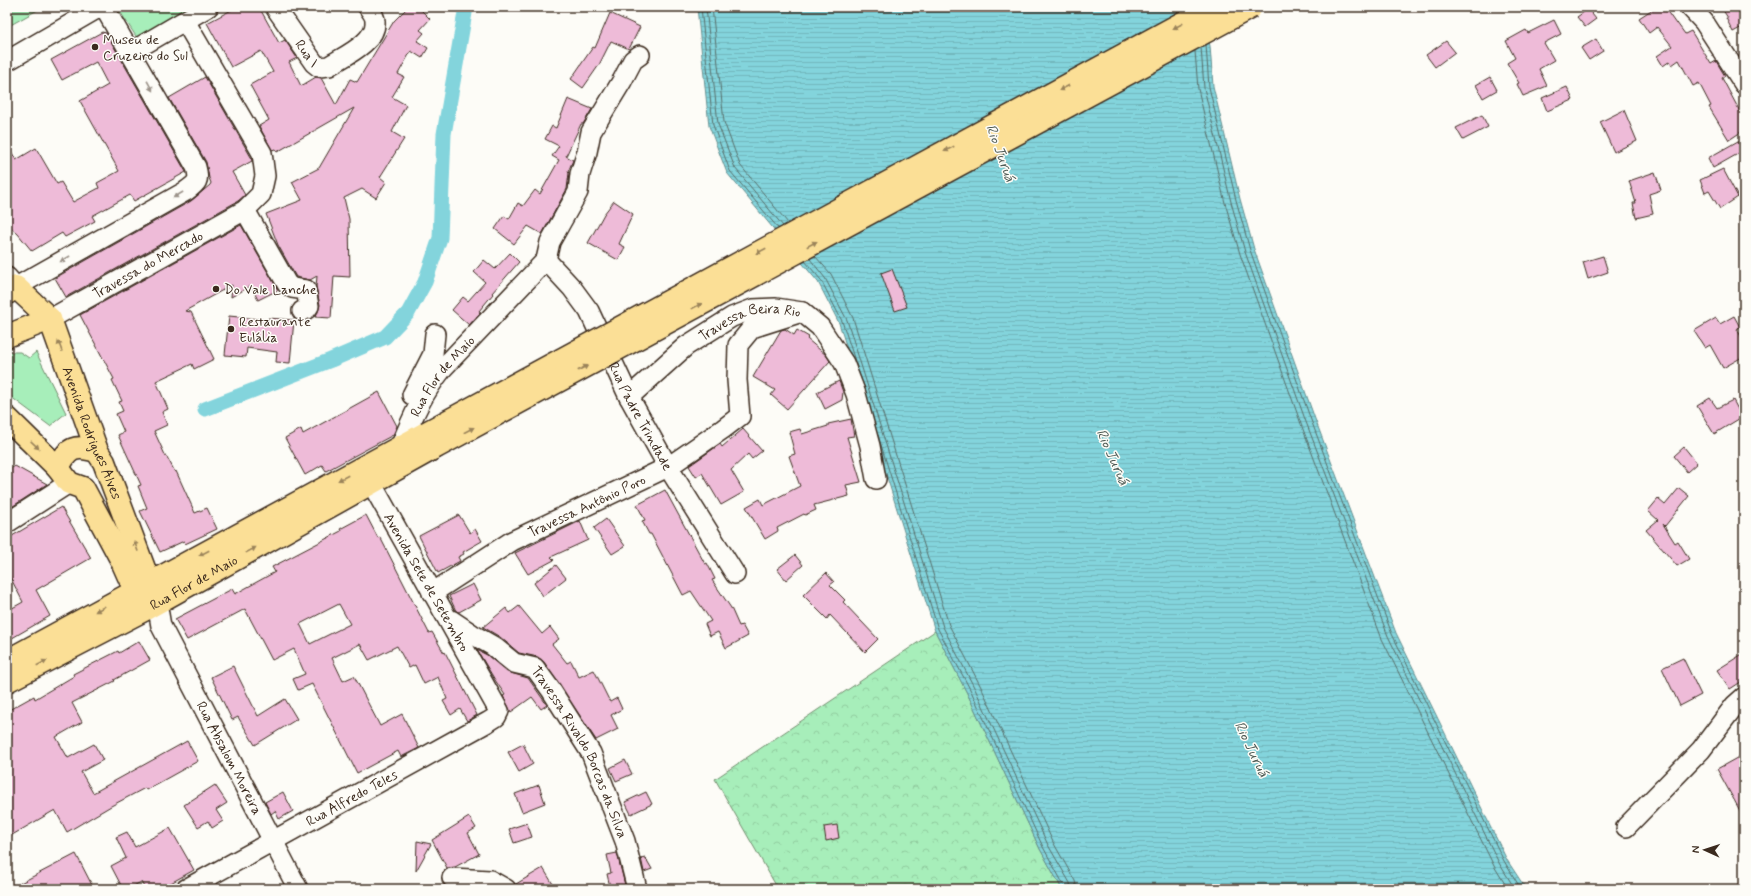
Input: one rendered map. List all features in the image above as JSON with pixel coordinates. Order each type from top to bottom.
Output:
[{"type":"main road","points":[[416,443],[1212,7]]},
{"type":"main road","points":[[416,443],[1251,7]]},
{"type":"main road","name":"Avenida Rodrigues Alves","points":[[10,286],[50,319],[101,457],[142,586],[150,606]]},
{"type":"main road","points":[[7,336],[50,319]]},
{"type":"main road","name":"Avenida Rodrigues Alves","points":[[7,418],[70,480],[121,559],[142,586]]},
{"type":"main road","name":"Rua Flor de Maio","points":[[7,681],[150,606],[367,475],[416,443]]},
{"type":"main road","points":[[73,448],[84,448],[101,457],[102,476],[96,481],[70,480],[64,456],[73,448]]},
{"type":"main road","name":"Rua Flor de Maio","points":[[7,661],[142,586],[367,475]]},
{"type":"street","points":[[7,61],[100,7]]},
{"type":"street","points":[[10,286],[186,191],[196,184],[199,176],[196,167],[104,7]]},
{"type":"street","points":[[131,52],[208,7]]},
{"type":"street","name":"Rua I","points":[[275,7],[314,63],[319,67],[329,66],[371,37],[375,29],[376,19],[368,7]]},
{"type":"street","points":[[1690,7],[1704,22],[1744,84]]},
{"type":"street","name":"Travessa do Mercado","points":[[50,319],[246,210],[261,194],[266,176],[262,153],[185,21]]},
{"type":"street","name":"Rua Flor de Maio","points":[[416,443],[417,406],[429,385],[443,368],[546,260],[550,242],[578,192],[580,174],[591,132],[622,81],[632,60],[640,55]]},
{"type":"street","points":[[246,210],[287,284],[292,288],[306,290],[309,306],[308,309],[302,311]]},
{"type":"street","name":"Rua Padre Trindade","points":[[546,260],[572,288],[589,311],[629,397],[668,467],[735,574]]},
{"type":"street","name":"Travessa Beira Rio","points":[[629,397],[686,346],[732,317],[753,309],[776,308],[802,312],[820,327],[844,363],[856,394],[870,446],[876,479]]},
{"type":"street","name":"Travessa Antônio Poro","points":[[432,593],[512,541],[668,467],[724,429],[740,416],[737,380],[738,346],[752,328],[802,312]]},
{"type":"street","points":[[416,443],[406,409],[418,381],[433,354],[435,334]]},
{"type":"street","name":"Avenida Sete de Setembro","points":[[367,475],[432,593],[449,618],[492,696]]},
{"type":"street","points":[[7,524],[70,480]]},
{"type":"street","name":"Rua Absalom Moreira","points":[[150,606],[272,842],[298,889]]},
{"type":"street","name":"Travessa Rivaldo Borcas da Silva","points":[[449,618],[493,646],[514,663],[535,668],[551,690],[591,753],[625,841],[637,889]]},
{"type":"street","name":"Rua Alfredo Teles","points":[[186,889],[496,717],[499,710],[492,696]]},
{"type":"street","points":[[1626,827],[1701,750],[1744,697]]},
{"type":"street","points":[[452,878],[490,880],[506,889]]},
{"type":"green space","points":[[7,7],[43,7],[7,27]]},
{"type":"green space","points":[[117,7],[192,7],[139,41]]},
{"type":"green space","points":[[10,352],[20,352],[29,358],[36,352],[66,413],[50,426],[7,394],[7,354]]},
{"type":"green space","points":[[935,631],[967,693],[1040,849],[1062,889],[778,889],[715,779]]},
{"type":"water","name":"Rio Juruá","points":[[697,7],[1201,7],[1210,46],[1213,86],[1240,199],[1254,249],[1315,419],[1396,633],[1507,860],[1526,889],[1062,889],[1040,849],[967,693],[935,631],[839,323],[818,282],[727,173],[709,126]]},
{"type":"building","points":[[237,7],[259,7],[279,43],[285,40],[297,58],[289,62],[301,86],[316,77],[321,78],[336,105],[350,79],[357,82],[394,21],[408,7],[418,7],[430,19],[420,30],[424,33],[417,41],[428,48],[422,58],[411,51],[398,74],[404,77],[392,97],[406,105],[392,132],[404,139],[380,177],[386,182],[376,198],[362,189],[344,198],[349,219],[350,277],[334,276],[331,318],[315,317],[320,305],[316,287],[317,276],[310,280],[296,277],[278,245],[266,214],[302,200],[292,182],[319,168],[354,108],[277,152],[275,149],[272,150],[259,126],[269,120],[250,85],[273,72],[261,51],[231,67],[207,23]]},
{"type":"building","points":[[1656,7],[1664,7],[1685,34],[1691,31],[1711,64],[1716,61],[1725,76],[1722,78],[1744,119],[1744,130],[1729,140],[1709,107],[1711,106],[1699,83],[1693,86],[1679,60],[1672,65],[1670,61],[1663,66],[1657,56],[1672,46],[1657,27],[1649,33],[1639,18]]},
{"type":"building","points":[[1721,7],[1744,7],[1744,26],[1733,32],[1726,18],[1728,18]]},
{"type":"building","points":[[1588,9],[1596,19],[1585,27],[1577,17]]},
{"type":"building","points":[[610,13],[640,27],[629,49],[611,41],[599,65],[583,88],[571,79],[593,47],[595,48]]},
{"type":"building","points":[[1554,20],[1561,34],[1544,43],[1554,60],[1539,69],[1547,86],[1523,96],[1517,84],[1519,83],[1507,63],[1515,58],[1506,41],[1526,30],[1528,33]]},
{"type":"building","points":[[102,32],[106,33],[186,172],[134,201],[130,195],[92,216],[95,221],[65,237],[62,233],[32,251],[18,234],[7,224],[7,144],[16,160],[36,148],[57,184],[61,182],[73,202],[99,188],[97,183],[119,171],[80,101],[108,85],[96,62],[62,80],[51,60]]},
{"type":"building","points":[[1596,39],[1603,51],[1589,60],[1581,48]]},
{"type":"building","points":[[1446,41],[1455,52],[1435,67],[1426,55]]},
{"type":"building","points":[[205,77],[251,157],[252,161],[232,172],[245,195],[238,201],[66,297],[55,278],[191,201],[210,185],[211,183],[206,162],[169,98]]},
{"type":"building","points":[[1490,77],[1497,90],[1483,98],[1476,85]]},
{"type":"building","points":[[1567,87],[1573,100],[1547,111],[1542,98]]},
{"type":"building","points":[[568,99],[592,109],[583,124],[581,124],[566,156],[573,160],[568,172],[567,189],[542,234],[528,226],[514,244],[495,229],[504,216],[509,219],[518,203],[523,206],[535,190],[540,194],[559,160],[552,156],[559,146],[545,139],[552,126],[556,128]]},
{"type":"building","points":[[1624,110],[1637,141],[1614,152],[1600,122]]},
{"type":"building","points":[[1482,115],[1488,127],[1463,140],[1456,128]]},
{"type":"building","points":[[1738,141],[1743,151],[1713,168],[1708,158]]},
{"type":"building","points":[[1723,169],[1738,197],[1720,209],[1709,191],[1705,193],[1700,180]]},
{"type":"building","points":[[1655,172],[1661,190],[1649,194],[1653,214],[1636,218],[1633,203],[1636,203],[1629,181]]},
{"type":"building","points":[[614,201],[633,214],[619,244],[625,247],[618,260],[588,243],[604,214]]},
{"type":"building","points":[[241,225],[278,290],[258,300],[251,286],[231,297],[232,285],[185,311],[191,312],[214,359],[194,369],[192,364],[156,381],[168,409],[162,412],[167,425],[154,431],[166,457],[175,472],[176,471],[195,513],[207,508],[217,529],[185,544],[184,541],[160,552],[140,511],[147,508],[138,486],[141,485],[118,435],[124,432],[116,414],[123,411],[119,402],[122,401],[112,380],[114,379],[80,315]]},
{"type":"building","points":[[510,253],[519,262],[492,293],[493,294],[479,311],[481,312],[469,325],[452,310],[463,297],[468,301],[485,282],[474,272],[484,260],[495,269]]},
{"type":"building","points":[[1603,256],[1608,272],[1588,279],[1583,262]]},
{"type":"building","points":[[892,269],[907,307],[895,311],[881,273]]},
{"type":"building","points":[[229,316],[269,320],[268,318],[294,320],[290,363],[276,362],[277,352],[247,348],[246,357],[225,355]]},
{"type":"building","points":[[1734,316],[1740,327],[1737,329],[1744,342],[1744,356],[1723,368],[1710,345],[1705,348],[1694,331],[1716,318],[1720,324]]},
{"type":"building","points":[[785,329],[794,335],[797,330],[809,337],[807,339],[826,355],[830,361],[787,409],[771,395],[775,390],[753,377],[781,330]]},
{"type":"building","points":[[839,381],[843,392],[842,400],[825,409],[817,392]]},
{"type":"building","points":[[379,392],[397,426],[393,435],[326,471],[322,465],[305,475],[285,438],[301,429],[303,434]]},
{"type":"building","points":[[1710,398],[1717,408],[1733,400],[1742,417],[1714,434],[1697,406]]},
{"type":"building","points":[[851,419],[854,436],[847,437],[861,482],[846,485],[849,496],[814,505],[816,510],[805,515],[804,514],[777,528],[778,531],[765,539],[746,507],[760,499],[763,505],[800,486],[789,456],[795,454],[789,432],[800,429],[802,434],[828,426],[828,424]]},
{"type":"building","points":[[743,429],[762,451],[752,459],[748,454],[731,470],[744,492],[721,505],[702,473],[696,477],[689,466],[720,444],[722,447]]},
{"type":"building","points":[[1684,447],[1697,463],[1687,472],[1674,456]]},
{"type":"building","points":[[15,466],[47,484],[7,510],[7,471]]},
{"type":"building","points":[[1679,488],[1689,496],[1665,526],[1663,524],[1675,543],[1678,541],[1689,559],[1677,566],[1646,530],[1658,520],[1648,511],[1658,499],[1665,505]]},
{"type":"building","points":[[665,490],[705,564],[707,563],[715,579],[712,580],[731,608],[739,626],[742,625],[748,636],[726,648],[718,632],[710,636],[705,624],[711,621],[691,591],[683,595],[651,534],[649,534],[642,521],[645,520],[637,505]]},
{"type":"building","points":[[61,507],[91,558],[36,590],[50,616],[7,641],[7,611],[23,602],[7,571],[7,539]]},
{"type":"building","points":[[366,515],[378,538],[380,537],[429,633],[432,632],[444,653],[445,652],[477,715],[467,721],[460,709],[451,715],[443,701],[447,699],[438,677],[424,684],[415,665],[409,668],[397,646],[369,660],[360,644],[332,658],[343,681],[354,676],[380,726],[402,714],[419,748],[401,757],[398,751],[357,773],[312,684],[298,690],[293,679],[305,674],[294,649],[272,660],[245,609],[187,640],[175,619],[232,589],[235,594],[275,572],[272,567],[341,531],[340,529]],"holes":[[[339,604],[350,624],[310,644],[300,624]]]},
{"type":"building","points":[[459,515],[470,533],[475,529],[482,541],[463,552],[464,554],[458,557],[460,561],[438,573],[419,536]]},
{"type":"building","points":[[606,519],[625,546],[612,554],[594,528]]},
{"type":"building","points":[[580,521],[588,540],[551,557],[554,560],[528,574],[515,553]]},
{"type":"building","points":[[795,555],[803,565],[786,580],[777,569]]},
{"type":"building","points":[[556,565],[566,578],[543,596],[534,583]]},
{"type":"building","points":[[826,573],[834,582],[830,585],[845,600],[843,602],[878,639],[865,652],[830,615],[827,619],[803,595]]},
{"type":"building","points":[[473,584],[481,600],[459,612],[456,611],[449,596]]},
{"type":"building","points":[[519,606],[542,634],[550,627],[559,639],[552,644],[567,663],[571,661],[579,677],[594,670],[610,702],[617,698],[622,709],[611,715],[618,729],[596,740],[544,662],[538,657],[519,653],[500,637],[483,627],[506,608],[510,613]]},
{"type":"building","points":[[139,641],[150,660],[114,680],[115,681],[72,703],[82,722],[56,737],[68,758],[94,744],[103,760],[81,772],[93,793],[187,741],[198,761],[146,790],[145,788],[111,806],[67,832],[55,810],[7,838],[7,711],[34,696],[35,699],[74,676],[73,674],[118,651],[119,653]]},
{"type":"building","points":[[477,650],[487,655],[507,672],[528,678],[547,705],[541,709],[532,697],[511,712],[503,696],[505,695]]},
{"type":"building","points":[[1744,653],[1744,680],[1730,689],[1717,670]]},
{"type":"building","points":[[1683,658],[1701,695],[1680,706],[1662,668]]},
{"type":"building","points":[[233,666],[258,716],[285,699],[297,719],[255,745],[238,717],[232,720],[211,677]]},
{"type":"building","points":[[523,744],[533,764],[519,772],[508,752]]},
{"type":"building","points":[[1744,754],[1744,818],[1717,769]]},
{"type":"building","points":[[625,760],[632,774],[616,781],[610,768]]},
{"type":"building","points":[[215,785],[227,803],[216,810],[223,821],[212,828],[208,821],[198,827],[184,805]]},
{"type":"building","points":[[539,785],[545,803],[522,812],[515,794]]},
{"type":"building","points":[[283,792],[293,811],[279,819],[275,811],[271,814],[265,802]]},
{"type":"building","points":[[646,792],[652,804],[631,814],[625,802]]},
{"type":"building","points":[[469,817],[476,828],[468,833],[479,854],[455,867],[447,868],[432,840]]},
{"type":"building","points":[[527,823],[532,837],[514,843],[509,829]]},
{"type":"building","points":[[837,825],[839,838],[826,841],[824,827]]},
{"type":"building","points":[[170,828],[194,870],[160,889],[145,889],[141,882],[128,889],[123,889],[111,866],[126,858],[116,837],[127,832],[135,847]]},
{"type":"building","points":[[417,841],[431,844],[416,871]]},
{"type":"building","points":[[617,853],[626,889],[617,889],[616,885],[610,887],[607,874],[611,873],[607,855]]},
{"type":"building","points":[[76,854],[94,889],[9,889]]},
{"type":"building","points":[[645,857],[652,869],[644,872],[641,858]]},
{"type":"building","points":[[543,868],[556,889],[517,889],[516,884]]},
{"type":"waterway","points":[[205,409],[331,360],[385,337],[408,313],[425,282],[440,238],[444,134],[466,7]]},
{"type":"place","name":"Museu de Cruzeiro do Sul","points":[[95,47]]},
{"type":"place","name":"Do Vale Lanche","points":[[216,289]]},
{"type":"place","name":"Restaurante Eulália","points":[[231,329]]}]
